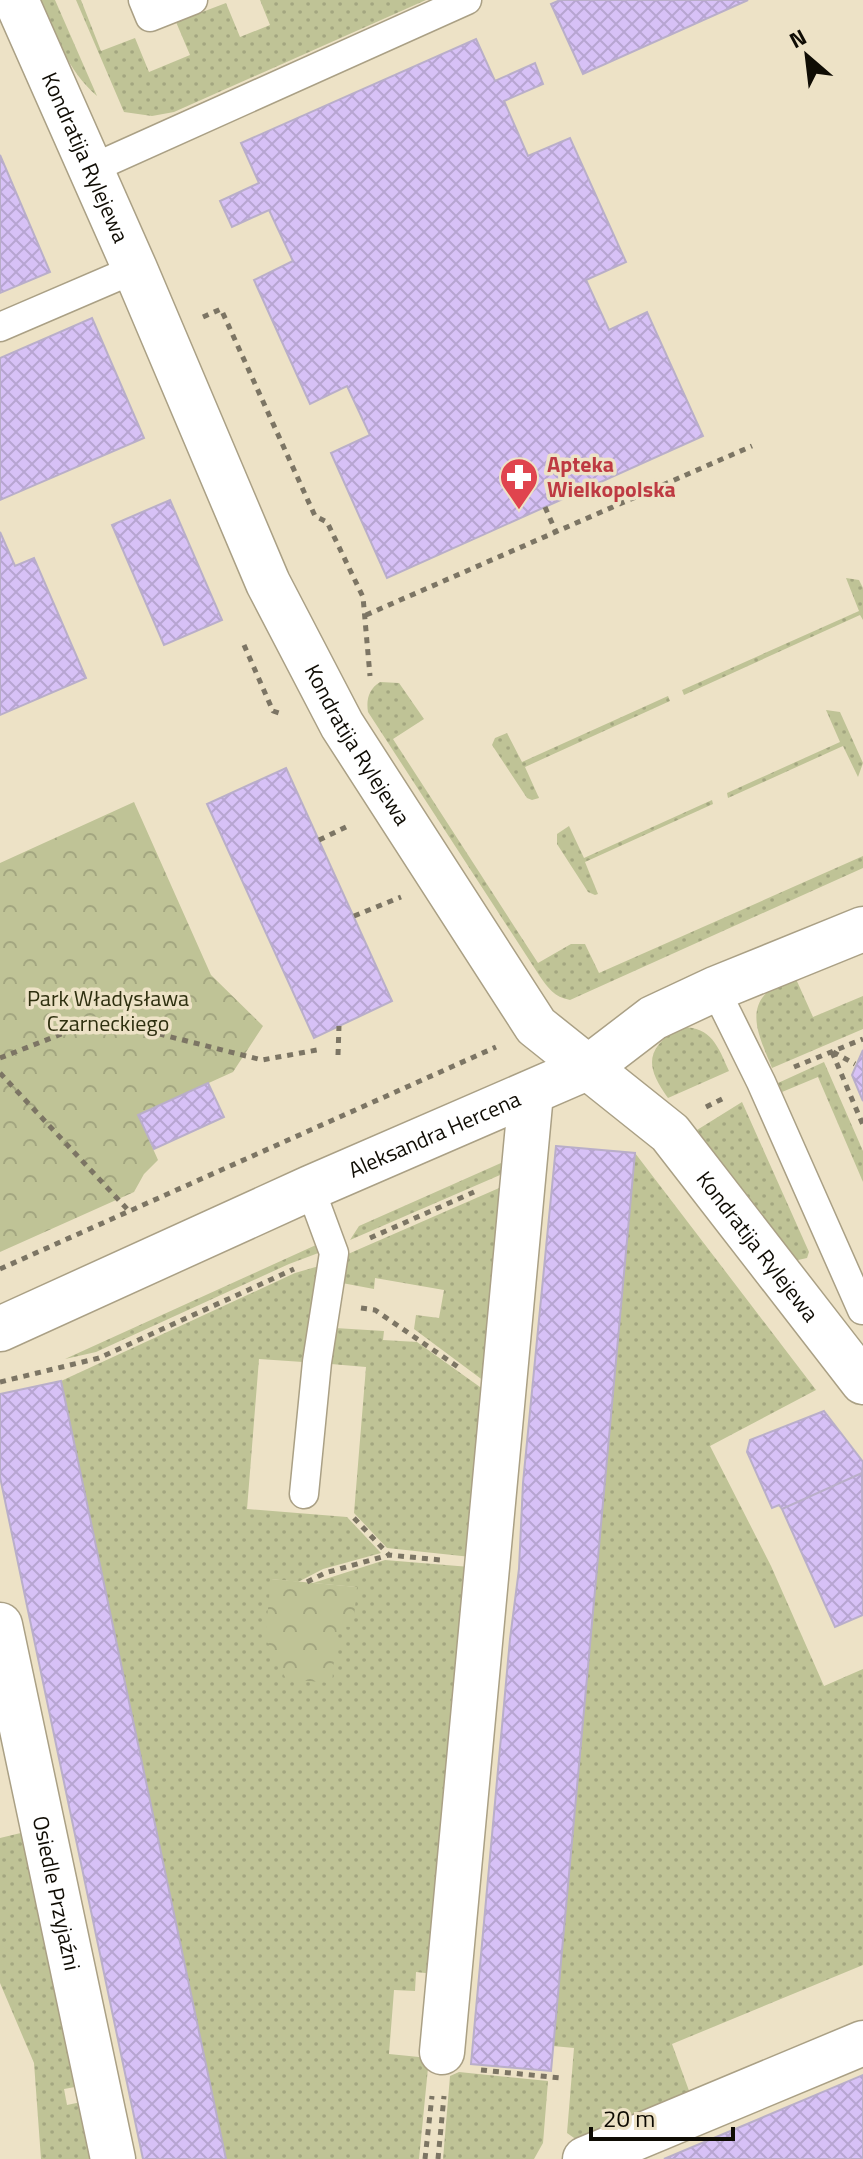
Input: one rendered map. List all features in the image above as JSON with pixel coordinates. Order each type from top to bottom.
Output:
[{"type":"street","name":"Kondratija Rylejewa","points":[[16,0],[164,335],[268,583],[342,725],[536,1026],[670,1133],[863,1382]]},
{"type":"street","name":"Aleksandra Hercena","points":[[0,1329],[310,1188],[589,1067],[653,1018],[715,989],[863,929]]},
{"type":"street","points":[[438,2068],[531,1093]]},
{"type":"street","name":"Osiedle Przyjaźni","points":[[0,1625],[113,2159]]},
{"type":"street","points":[[585,2159],[863,2043]]},
{"type":"lane","points":[[143,0],[150,17],[193,0]]},
{"type":"lane","points":[[91,169],[467,0]]},
{"type":"lane","points":[[0,327],[135,269]]},
{"type":"lane","points":[[715,989],[761,1082],[862,1310]]},
{"type":"lane","points":[[304,1494],[325,1302],[334,1253],[310,1188]]},
{"type":"path","points":[[164,335],[221,309],[315,516],[327,522],[363,597],[366,615],[752,446]]},
{"type":"path","points":[[545,507],[556,532]]},
{"type":"path","points":[[319,840],[359,820]]},
{"type":"path","points":[[354,916],[408,894]]},
{"type":"path","points":[[0,1058],[100,1019],[262,1060],[317,1050]]},
{"type":"path","points":[[338,1055],[339,1026]]},
{"type":"path","points":[[821,1056],[863,1039]]},
{"type":"path","points":[[832,1052],[855,1064]]},
{"type":"path","points":[[832,1052],[863,1125]]},
{"type":"path","points":[[0,1269],[468,1059]]},
{"type":"path","points":[[0,1073],[129,1211]]},
{"type":"path","points":[[670,1133],[711,1104],[761,1082]]},
{"type":"path","points":[[0,1382],[99,1358],[291,1270],[523,1171]]},
{"type":"path","points":[[325,1302],[375,1310],[501,1398]]},
{"type":"path","points":[[354,1518],[389,1555]]},
{"type":"path","points":[[307,1582],[325,1573],[389,1555],[487,1564]]},
{"type":"path","points":[[438,2068],[561,2078]]},
{"type":"path","points":[[425,2159],[438,2068]]},
{"type":"path","points":[[438,2068],[446,2073],[438,2159]]},
{"type":"green space","points":[[40,0],[55,0],[97,96],[70,63]]},
{"type":"green space","points":[[76,0],[81,0],[101,51],[135,38],[149,72],[190,55],[176,22],[226,3],[240,37],[270,25],[260,0],[426,0],[174,112],[152,116],[124,112]]},
{"type":"green space","points":[[846,578],[859,580],[863,588],[863,620],[860,615],[684,695],[682,690],[859,611]]},
{"type":"green space","points":[[380,682],[399,683],[424,719],[393,739],[538,963],[571,944],[585,944],[599,973],[863,856],[863,868],[570,1000],[564,999],[552,991],[539,975],[368,712],[369,695]]},
{"type":"green space","points":[[668,696],[670,701],[525,767],[539,798],[532,800],[527,798],[492,745],[495,738],[507,733],[522,762]]},
{"type":"green space","points":[[826,710],[840,712],[863,763],[858,777],[843,746],[728,798],[727,793],[840,742]]},
{"type":"green space","points":[[712,800],[713,804],[585,862],[598,894],[595,895],[588,892],[557,844],[557,834],[569,826],[584,858]]},
{"type":"green space","name":"Park Władysława Czarneckiego","points":[[134,802],[211,975],[263,1026],[233,1072],[138,1115],[158,1160],[144,1174],[134,1192],[0,1252],[0,863]]},
{"type":"green space","points":[[796,979],[813,1017],[863,996],[863,1029],[772,1068],[757,1027],[758,1007],[771,989]]},
{"type":"green space","points":[[680,1027],[699,1030],[712,1039],[729,1071],[668,1098],[655,1076],[652,1059],[660,1043]]},
{"type":"green space","points":[[824,1062],[863,1151],[863,1182],[818,1077],[782,1092],[778,1083]]},
{"type":"green space","points":[[742,1102],[809,1252],[807,1258],[798,1260],[787,1250],[697,1130]]},
{"type":"green space","points":[[635,1153],[816,1390],[710,1446],[771,1566],[824,1686],[863,1669],[863,1965],[672,2044],[692,2099],[584,2145],[567,2133],[574,2048],[553,2046]]},
{"type":"green space","points":[[501,1163],[507,1172],[350,1240],[359,1226]]},
{"type":"green space","points":[[506,1185],[488,1384],[414,1329],[416,1315],[439,1318],[444,1290],[375,1278],[374,1289],[342,1283],[348,1254]]},
{"type":"green space","points":[[316,1245],[321,1252],[96,1352],[65,1359]]},
{"type":"green space","points":[[319,1266],[303,1362],[259,1359],[247,1509],[347,1517],[381,1553],[323,1569],[298,1582],[271,1579],[337,1626],[356,1587],[313,1583],[385,1560],[470,1567],[434,1974],[416,1972],[415,1991],[394,1990],[389,2054],[429,2058],[419,2159],[226,2159],[61,1381],[295,1273]]},
{"type":"green space","points":[[335,1328],[384,1331],[383,1340],[417,1342],[487,1392],[471,1557],[387,1548],[354,1513],[366,1367],[331,1364]]},
{"type":"green space","points":[[271,1579],[357,1587],[353,1627],[337,1626],[332,1683],[286,1679],[265,1638]]},
{"type":"green space","points":[[29,1831],[75,2087],[64,2089],[67,2105],[86,2101],[98,2159],[41,2159],[34,2063],[0,1983],[0,1838]]},
{"type":"green space","points":[[459,2072],[548,2081],[543,2143],[534,2159],[443,2159],[450,2076]]},
{"type":"building","points":[[560,0],[748,0],[583,74],[551,4]]},
{"type":"building","points":[[476,39],[495,81],[535,63],[543,84],[504,101],[528,156],[570,138],[626,262],[586,280],[609,330],[647,312],[703,436],[387,578],[331,453],[370,435],[347,386],[310,404],[254,280],[293,261],[269,210],[232,227],[220,201],[259,183],[241,143]]},
{"type":"building","points":[[0,155],[50,272],[0,293]]},
{"type":"building","points":[[92,318],[144,438],[0,500],[0,358]]},
{"type":"building","points":[[170,500],[222,620],[164,645],[112,525]]},
{"type":"building","points":[[0,532],[15,566],[34,558],[86,678],[0,715]]},
{"type":"building","points":[[286,768],[392,1001],[314,1038],[207,804]]},
{"type":"building","points":[[863,1050],[863,1101],[852,1075]]},
{"type":"building","points":[[208,1083],[224,1117],[154,1149],[138,1115]]},
{"type":"building","points":[[556,1146],[635,1153],[551,2071],[471,2064]]},
{"type":"building","points":[[61,1381],[226,2159],[143,2159],[0,1477],[0,1394]]},
{"type":"building","points":[[824,1411],[863,1462],[862,1473],[782,1509],[779,1505],[772,1508],[747,1452],[750,1440]]},
{"type":"building","points":[[862,1473],[863,1615],[835,1627],[782,1509]]},
{"type":"building","points":[[863,2075],[863,2159],[664,2159],[740,2127]]},
{"type":"place","name":"Apteka Wielkopolska","points":[[519,511]]}]
